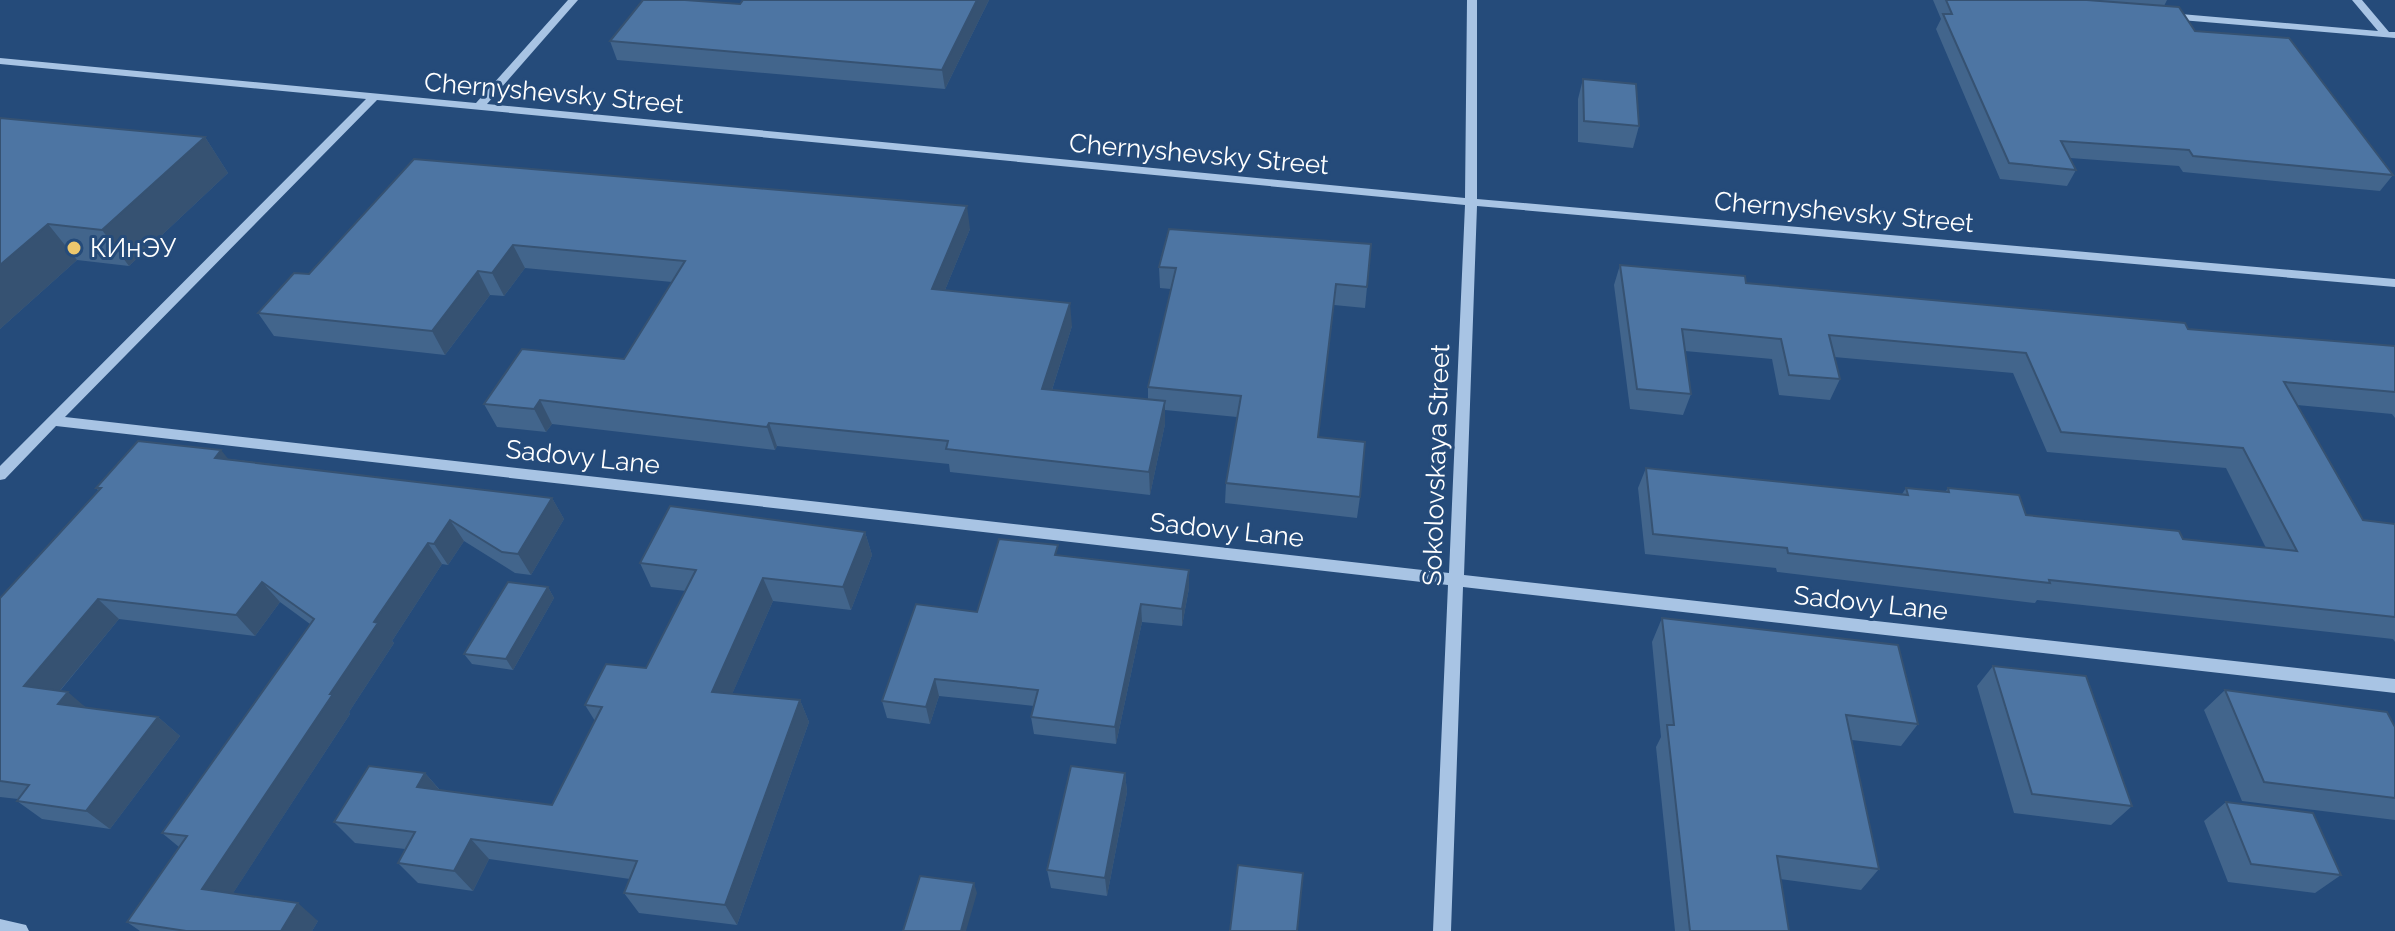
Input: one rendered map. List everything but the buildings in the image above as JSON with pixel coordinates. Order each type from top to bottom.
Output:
[{"type":"street","points":[[478,108],[573,0]]},
{"type":"street","name":"Sokolovskaya Street","points":[[1442,931],[1471,202],[1472,0]]},
{"type":"street","points":[[2357,0],[2390,34],[2395,44]]},
{"type":"street","points":[[2154,15],[2390,34]]},
{"type":"street","name":"Chernyshevsky Street","points":[[0,61],[1471,202],[2395,283]]},
{"type":"street","points":[[0,475],[373,98]]},
{"type":"street","name":"Sadovy Lane","points":[[53,421],[2395,686]]},
{"type":"street","points":[[0,928],[20,931]]},
{"type":"place","name":"КИнЭУ","points":[[74,248]]}]
